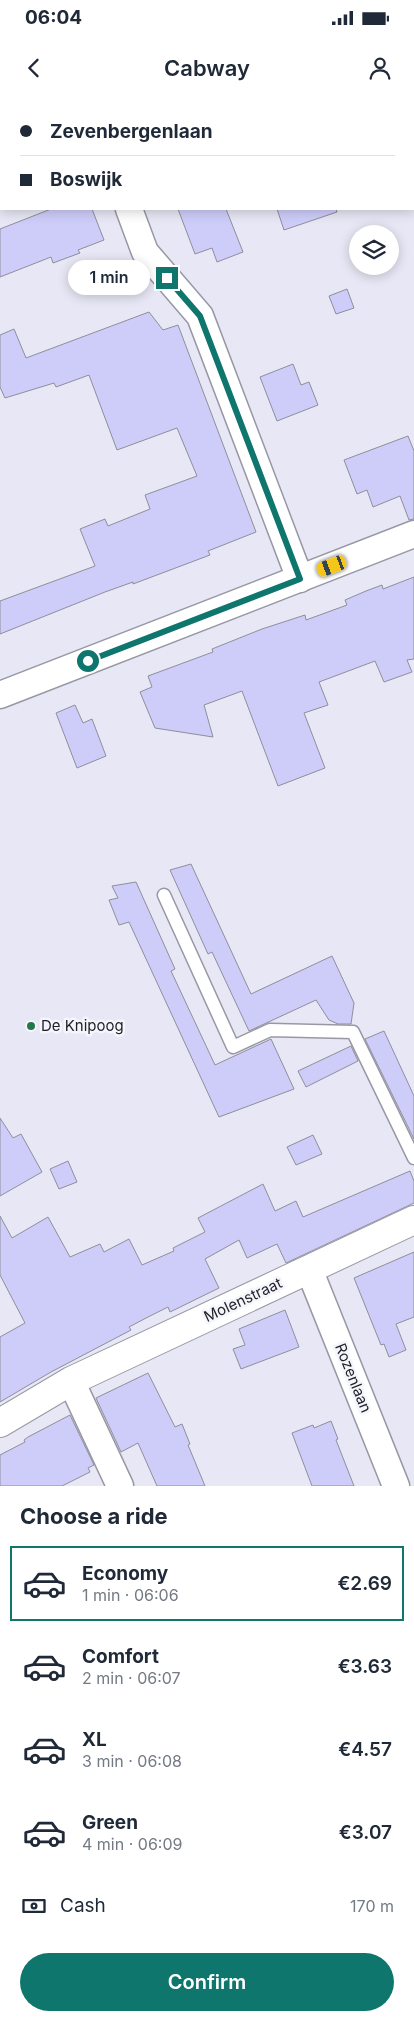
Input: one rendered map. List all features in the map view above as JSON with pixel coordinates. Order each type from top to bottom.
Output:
[{"type":"street","points":[[128,210],[145,252],[200,316],[300,579]]},
{"type":"street","points":[[0,695],[414,534]]},
{"type":"street","name":"Molenstraat","points":[[0,1423],[71,1381],[414,1220]]},
{"type":"street","name":"Rozenlaan","points":[[309,1269],[396,1486]]},
{"type":"street","points":[[71,1381],[120,1486]]},
{"type":"lane","points":[[164,895],[233,1046],[270,1030],[352,1032],[414,1158]]},
{"type":"shaded area","points":[[118,264],[123,276],[97,286],[92,274]]},
{"type":"building","points":[[48,210],[92,210],[104,240],[78,250],[80,253],[53,263],[51,257],[0,277],[0,229]]},
{"type":"building","points":[[178,210],[226,210],[243,252],[217,262],[212,248],[195,254]]},
{"type":"building","points":[[277,210],[336,210],[337,212],[284,230]]},
{"type":"building","points":[[347,289],[354,308],[336,314],[329,296]]},
{"type":"building","points":[[149,312],[163,330],[178,325],[256,532],[208,551],[210,555],[133,584],[133,582],[105,592],[0,634],[0,601],[95,566],[80,529],[105,519],[108,526],[150,509],[145,495],[197,476],[177,428],[117,450],[89,375],[56,387],[54,383],[5,398],[0,387],[0,335],[14,329],[26,358]]},
{"type":"building","points":[[293,364],[301,385],[309,382],[318,405],[277,421],[260,377]]},
{"type":"building","points":[[408,436],[414,451],[414,519],[409,520],[400,496],[373,507],[367,490],[357,494],[344,460]]},
{"type":"building","points":[[414,577],[414,659],[407,660],[412,672],[384,682],[375,661],[319,682],[328,705],[304,713],[325,768],[278,786],[242,691],[204,705],[213,737],[155,728],[140,692],[152,687],[148,676],[213,652],[212,649],[262,629],[305,615],[306,620],[347,605],[345,600],[366,591],[382,585],[383,589]]},
{"type":"building","points":[[75,705],[83,723],[92,719],[106,756],[77,768],[56,713]]},
{"type":"building","points":[[191,864],[251,994],[332,956],[354,1003],[351,1024],[338,1024],[329,1020],[316,1000],[249,1031],[212,952],[208,954],[170,870]]},
{"type":"building","points":[[136,882],[175,969],[171,971],[215,1065],[271,1039],[294,1089],[219,1117],[129,922],[119,925],[109,900],[118,898],[112,886]]},
{"type":"building","points":[[384,1031],[414,1096],[414,1139],[365,1039]]},
{"type":"building","points":[[351,1046],[358,1061],[306,1087],[298,1071]]},
{"type":"building","points":[[0,1118],[13,1138],[21,1134],[42,1172],[0,1196]]},
{"type":"building","points":[[313,1135],[322,1154],[296,1165],[287,1147]]},
{"type":"building","points":[[68,1161],[77,1182],[59,1189],[50,1169]]},
{"type":"building","points":[[410,1171],[414,1181],[414,1203],[286,1263],[277,1244],[247,1258],[239,1240],[205,1259],[219,1288],[170,1312],[168,1307],[148,1317],[129,1327],[131,1330],[51,1372],[0,1402],[0,1337],[25,1323],[0,1275],[0,1216],[12,1238],[48,1217],[70,1257],[100,1244],[104,1252],[129,1239],[142,1265],[174,1251],[173,1248],[205,1232],[198,1218],[263,1184],[275,1211],[296,1201],[303,1217]]},
{"type":"building","points":[[414,1252],[414,1317],[396,1324],[406,1350],[389,1357],[384,1344],[381,1345],[354,1278]]},
{"type":"building","points":[[285,1310],[299,1347],[241,1369],[233,1349],[245,1345],[239,1329]]},
{"type":"building","points":[[148,1373],[175,1427],[182,1424],[190,1444],[188,1445],[205,1486],[157,1486],[138,1443],[121,1452],[96,1398]]},
{"type":"building","points":[[70,1415],[94,1465],[88,1468],[90,1472],[62,1486],[0,1486],[0,1455],[25,1442],[24,1440],[28,1437]]},
{"type":"building","points":[[331,1421],[338,1439],[336,1440],[354,1486],[312,1486],[292,1433],[313,1425],[314,1428]]},
{"type":"place","name":"De Knipoog","points":[[31,1026]]},
{"type":"route","points":[[88,661],[300,579],[200,316],[167,278]]}]
